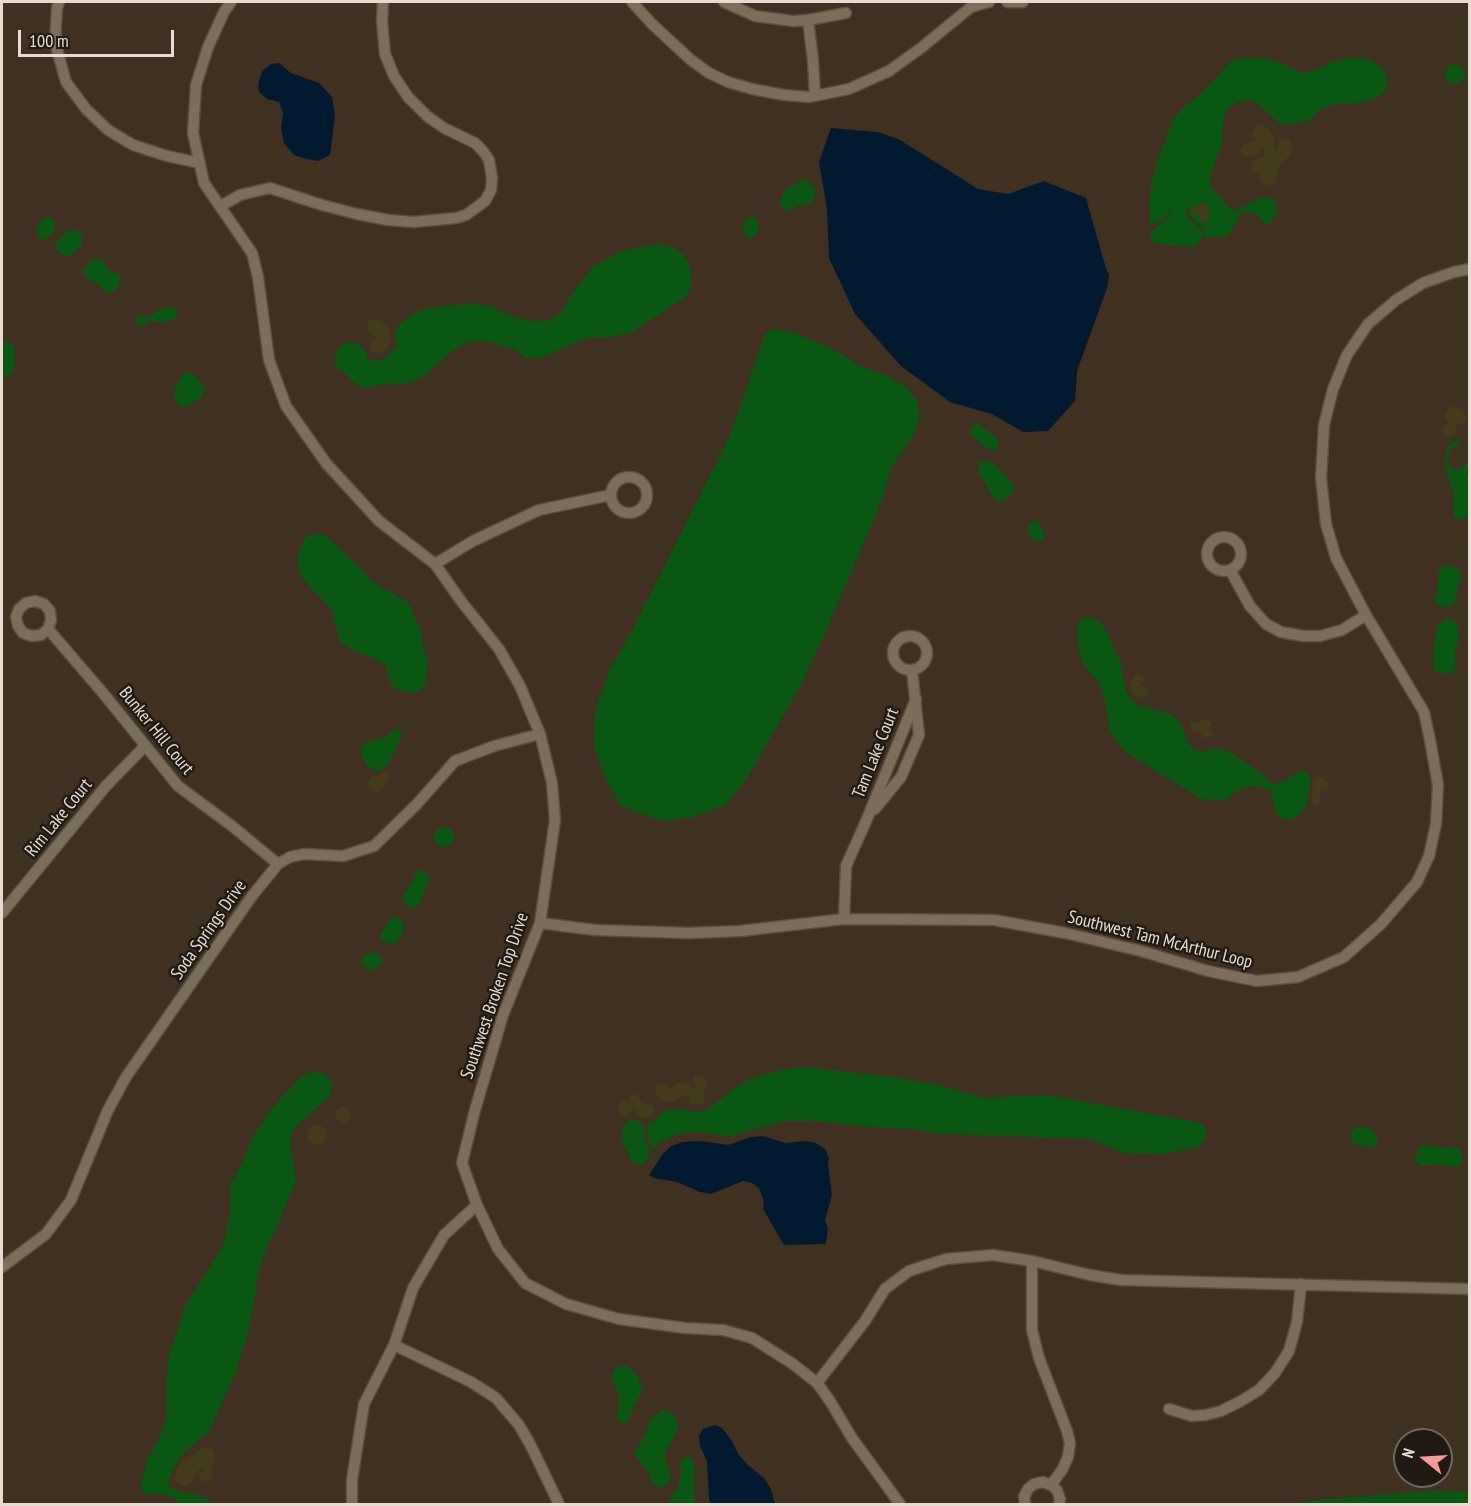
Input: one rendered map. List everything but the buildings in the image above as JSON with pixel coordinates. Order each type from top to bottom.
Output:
[{"type":"street","points":[[59,2],[55,42],[66,82],[86,109],[108,130],[133,145],[167,156],[200,163]]},
{"type":"street","name":"Southwest Broken Top Drive","points":[[231,2],[208,47],[196,85],[193,133],[204,183],[252,253],[258,277],[269,360],[286,406],[326,462],[379,521],[435,564],[499,649],[520,686],[540,734],[552,783],[555,820],[540,923],[503,1015],[462,1163],[477,1205],[498,1249],[525,1283],[566,1305],[619,1319],[685,1328],[723,1330],[752,1338],[793,1364],[817,1383],[852,1438],[900,1504]]},
{"type":"street","points":[[221,206],[240,195],[270,188],[357,214],[414,222],[456,218],[466,215],[485,201],[491,190],[492,178],[489,160],[483,151],[475,143],[444,128],[427,116],[408,97],[394,76],[385,54],[383,2]]},
{"type":"street","points":[[724,2],[755,16],[785,20],[808,20],[846,13]]},
{"type":"street","points":[[637,3],[652,24],[691,60],[709,73],[728,82],[752,89],[784,95],[815,96],[849,89],[889,71],[971,7],[989,2]]},
{"type":"street","points":[[1007,2],[1023,2]]},
{"type":"street","points":[[808,20],[815,96]]},
{"type":"street","name":"Southwest Tam McArthur Loop","points":[[540,923],[595,930],[688,933],[740,931],[844,920],[994,920],[1065,933],[1141,951],[1208,971],[1257,981],[1298,977],[1344,957],[1381,924],[1417,882],[1429,856],[1436,824],[1438,785],[1424,712],[1366,615],[1336,558],[1326,524],[1321,478],[1324,425],[1333,389],[1347,355],[1368,324],[1396,300],[1423,283],[1470,269]]},
{"type":"street","points":[[435,564],[473,541],[539,510],[611,495]]},
{"type":"street","points":[[1230,570],[1250,606],[1266,624],[1281,632],[1320,636],[1342,630],[1366,615]]},
{"type":"street","name":"Bunker Hill Court","points":[[48,629],[178,786],[232,825],[278,864]]},
{"type":"street","name":"Tam Lake Court","points":[[867,819],[901,777],[919,735],[912,670]]},
{"type":"street","name":"Tam Lake Court","points":[[844,920],[846,866],[916,699]]},
{"type":"street","points":[[278,864],[290,857],[304,854],[343,856],[374,846],[417,804],[455,761],[494,746],[540,734]]},
{"type":"street","name":"Rim Lake Court","points":[[2,913],[106,786],[145,747]]},
{"type":"street","name":"Soda Springs Drive","points":[[2,1267],[46,1234],[71,1200],[108,1110],[126,1077],[252,896],[278,864]]},
{"type":"street","points":[[352,1504],[352,1480],[364,1404],[394,1345],[413,1288],[444,1235],[477,1205]]},
{"type":"street","points":[[817,1383],[865,1321],[885,1289],[909,1271],[946,1259],[993,1255],[1121,1280],[1470,1288]]},
{"type":"street","points":[[1032,1261],[1032,1330],[1039,1358],[1070,1443],[1068,1457],[1051,1485]]},
{"type":"street","points":[[1169,1408],[1192,1416],[1206,1415],[1221,1411],[1258,1390],[1275,1373],[1289,1351],[1297,1322],[1301,1284]]},
{"type":"street","points":[[394,1345],[471,1382],[496,1398],[519,1425],[531,1446],[556,1504]]},
{"type":"street","points":[[1025,1504],[1024,1497],[1028,1489],[1034,1484],[1043,1482],[1057,1490],[1059,1504]]},
{"type":"green space","points":[[1239,58],[1263,58],[1276,61],[1303,73],[1335,61],[1362,58],[1379,65],[1388,83],[1385,91],[1373,100],[1325,107],[1311,120],[1289,125],[1279,123],[1253,101],[1237,102],[1228,108],[1224,114],[1221,146],[1210,175],[1210,185],[1231,210],[1235,211],[1260,198],[1267,197],[1274,200],[1277,209],[1274,218],[1268,225],[1265,225],[1256,214],[1240,213],[1230,234],[1205,238],[1202,227],[1191,217],[1186,204],[1186,215],[1202,231],[1203,237],[1200,242],[1191,247],[1151,241],[1151,231],[1171,213],[1171,209],[1168,215],[1160,221],[1150,224],[1151,186],[1173,119],[1230,62]]},
{"type":"green space","points":[[1455,64],[1462,67],[1465,74],[1462,81],[1455,84],[1448,81],[1445,74],[1448,67]]},
{"type":"green space","points":[[803,180],[808,180],[816,190],[812,203],[796,206],[791,211],[782,208],[780,202],[786,189]]},
{"type":"green space","points":[[751,216],[757,220],[759,231],[752,238],[748,238],[743,225],[745,220]]},
{"type":"green space","points":[[49,217],[55,224],[53,232],[45,240],[41,239],[37,228],[42,219]]},
{"type":"green space","points":[[71,230],[76,230],[81,234],[83,240],[72,255],[64,256],[56,249],[56,242]]},
{"type":"green space","points":[[659,244],[670,246],[684,255],[689,263],[692,281],[689,292],[631,333],[586,338],[541,358],[525,358],[514,349],[488,342],[469,342],[447,355],[428,373],[414,381],[403,384],[377,385],[372,388],[361,387],[337,368],[335,358],[337,349],[346,343],[355,343],[363,347],[369,359],[381,361],[397,347],[395,334],[399,324],[422,309],[472,303],[531,321],[547,321],[561,313],[593,266],[625,250]]},
{"type":"green space","points":[[103,260],[109,270],[121,276],[117,289],[112,293],[103,290],[99,284],[82,273],[90,261]]},
{"type":"green space","points":[[169,307],[178,311],[173,320],[150,321],[144,326],[136,324],[135,320],[139,316],[149,318],[157,311]]},
{"type":"green space","points":[[775,329],[795,333],[831,348],[860,366],[888,376],[908,389],[917,401],[920,416],[914,434],[892,466],[881,502],[801,685],[749,775],[726,805],[690,818],[664,821],[620,805],[606,779],[594,746],[595,711],[609,671],[629,636],[730,435],[765,334]]},
{"type":"green space","points":[[8,341],[13,345],[14,368],[9,376],[2,377],[2,348],[3,343]]},
{"type":"green space","points":[[188,372],[196,376],[205,389],[201,397],[184,407],[175,401],[175,388],[183,374]]},
{"type":"green space","points":[[974,424],[978,424],[996,437],[999,444],[997,448],[993,451],[986,448],[970,434]]},
{"type":"green space","points":[[1458,439],[1461,447],[1456,445],[1451,448],[1447,458],[1449,465],[1454,469],[1461,468],[1467,463],[1469,465],[1466,473],[1469,482],[1469,516],[1462,520],[1454,516],[1454,496],[1444,459],[1449,444]]},
{"type":"green space","points":[[987,460],[998,467],[1013,484],[1013,493],[1007,499],[998,501],[994,498],[979,473],[979,464]]},
{"type":"green space","points":[[1033,521],[1039,523],[1044,532],[1043,540],[1034,541],[1028,531],[1028,526]]},
{"type":"green space","points":[[309,535],[325,535],[371,581],[406,601],[411,607],[421,632],[428,663],[425,686],[419,692],[410,693],[394,688],[386,666],[340,642],[332,610],[302,578],[298,569],[298,556],[304,539]]},
{"type":"green space","points":[[1446,565],[1457,568],[1462,579],[1458,585],[1456,601],[1453,605],[1443,607],[1437,604],[1435,599],[1439,570]]},
{"type":"green space","points":[[1086,617],[1098,620],[1105,629],[1120,661],[1126,691],[1130,697],[1137,705],[1171,714],[1177,719],[1186,735],[1187,742],[1195,751],[1201,752],[1215,748],[1233,754],[1273,784],[1283,782],[1299,771],[1307,773],[1310,783],[1307,805],[1299,815],[1292,820],[1278,817],[1271,790],[1253,786],[1239,790],[1225,800],[1201,799],[1124,751],[1109,731],[1106,704],[1098,680],[1084,665],[1080,655],[1078,626],[1080,620]]},
{"type":"green space","points":[[1447,619],[1455,621],[1459,630],[1455,667],[1449,674],[1435,672],[1433,661],[1438,624]]},
{"type":"green space","points":[[396,728],[401,731],[401,738],[387,765],[377,771],[372,769],[361,755],[361,747],[364,743],[386,737]]},
{"type":"green space","points":[[444,827],[451,830],[454,837],[451,844],[444,847],[437,844],[434,837],[437,830]]},
{"type":"green space","points":[[420,870],[428,874],[429,881],[419,904],[415,907],[408,907],[403,896],[416,872]]},
{"type":"green space","points":[[394,917],[401,919],[404,927],[403,933],[393,944],[381,940],[380,935],[388,921]]},
{"type":"green space","points":[[371,952],[380,955],[382,964],[371,970],[361,962],[363,957]]},
{"type":"green space","points":[[804,1067],[902,1078],[939,1085],[984,1098],[1044,1095],[1065,1098],[1198,1122],[1207,1131],[1204,1140],[1197,1148],[1161,1154],[1133,1154],[1123,1153],[1091,1139],[941,1134],[910,1129],[815,1121],[787,1121],[738,1135],[726,1136],[695,1132],[675,1135],[658,1143],[653,1150],[648,1139],[647,1123],[652,1122],[663,1112],[680,1109],[698,1112],[707,1110],[750,1079],[781,1070]]},
{"type":"green space","points":[[315,1072],[327,1076],[332,1089],[329,1097],[292,1132],[290,1142],[296,1181],[267,1247],[255,1283],[256,1291],[247,1336],[236,1371],[209,1432],[184,1452],[173,1469],[168,1483],[171,1488],[179,1492],[198,1495],[212,1504],[179,1504],[176,1499],[163,1494],[146,1495],[141,1484],[148,1457],[158,1441],[167,1417],[168,1359],[185,1306],[223,1246],[230,1214],[231,1184],[252,1138],[272,1108],[300,1078]]},
{"type":"green space","points":[[633,1119],[643,1125],[649,1151],[649,1156],[643,1165],[631,1160],[621,1139],[626,1123]]},
{"type":"green space","points":[[1357,1127],[1369,1128],[1374,1132],[1377,1137],[1375,1147],[1353,1144],[1351,1132]]},
{"type":"green space","points":[[1423,1145],[1458,1147],[1462,1153],[1462,1161],[1457,1167],[1433,1164],[1421,1166],[1415,1161],[1417,1151]]},
{"type":"green space","points":[[625,1365],[639,1379],[642,1389],[629,1420],[623,1423],[619,1422],[617,1417],[619,1396],[612,1374],[615,1369]]},
{"type":"green space","points":[[666,1410],[674,1414],[678,1430],[665,1452],[665,1460],[671,1474],[669,1482],[663,1487],[651,1482],[648,1472],[636,1457],[635,1452],[646,1433],[649,1420]]},
{"type":"green space","points":[[686,1456],[692,1459],[695,1468],[696,1504],[670,1504],[671,1497],[680,1481],[681,1460]]},
{"type":"green space","points":[[1433,1491],[1469,1492],[1469,1504],[1290,1504],[1325,1499]]},
{"type":"sand","points":[[1257,125],[1263,125],[1269,129],[1274,137],[1276,150],[1280,140],[1284,138],[1292,145],[1293,151],[1280,165],[1275,183],[1270,186],[1260,182],[1261,174],[1254,174],[1252,171],[1251,163],[1265,156],[1263,147],[1253,156],[1246,157],[1241,153],[1240,148],[1243,145],[1256,140],[1252,134]]},
{"type":"sand","points":[[1205,202],[1211,216],[1203,222],[1200,214],[1194,216],[1191,210]]},
{"type":"sand","points":[[375,318],[382,321],[389,329],[391,338],[388,348],[378,354],[370,350],[371,343],[376,337],[367,328],[369,321]]},
{"type":"sand","points":[[1451,406],[1462,409],[1466,420],[1457,425],[1455,435],[1449,437],[1443,435],[1442,429],[1448,422],[1445,414]]},
{"type":"sand","points":[[1137,673],[1145,679],[1140,685],[1148,690],[1147,695],[1143,697],[1137,697],[1131,691],[1130,685]]},
{"type":"sand","points":[[1202,719],[1212,724],[1209,728],[1213,733],[1210,738],[1203,737],[1200,732],[1193,731],[1190,727],[1192,722],[1200,722]]},
{"type":"sand","points":[[386,772],[390,779],[380,790],[377,792],[369,787],[369,780],[373,776]]},
{"type":"sand","points":[[1317,776],[1326,779],[1329,786],[1326,790],[1320,791],[1321,803],[1316,806],[1311,799],[1312,783]]},
{"type":"sand","points":[[694,1077],[704,1078],[708,1084],[703,1092],[704,1103],[690,1103],[689,1096],[680,1094],[679,1099],[666,1102],[656,1094],[655,1088],[658,1084],[663,1083],[669,1089],[680,1082],[695,1089],[693,1081]]},
{"type":"sand","points":[[633,1094],[638,1096],[641,1102],[652,1105],[654,1110],[652,1116],[644,1118],[637,1115],[635,1107],[629,1115],[623,1115],[619,1111],[621,1102],[629,1102],[629,1097]]},
{"type":"sand","points":[[340,1107],[346,1107],[351,1115],[349,1121],[340,1123],[335,1118],[335,1112]]},
{"type":"sand","points":[[317,1125],[324,1128],[327,1135],[324,1142],[317,1145],[310,1142],[307,1135],[310,1128]]},
{"type":"sand","points":[[209,1447],[214,1451],[215,1462],[211,1469],[213,1475],[210,1481],[201,1481],[199,1475],[203,1469],[201,1467],[190,1484],[186,1486],[179,1484],[175,1475],[179,1465],[197,1451]]},
{"type":"water","points":[[279,63],[291,73],[319,83],[332,97],[335,115],[330,155],[318,161],[294,155],[284,143],[281,129],[283,113],[279,102],[267,99],[259,92],[258,85],[262,71],[271,64]]},
{"type":"water","points":[[831,128],[878,132],[900,140],[978,189],[1008,194],[1044,181],[1086,198],[1109,276],[1107,288],[1077,371],[1075,401],[1048,431],[1023,432],[992,414],[950,402],[901,366],[855,314],[829,258],[827,209],[819,162]]},
{"type":"water","points":[[763,1136],[785,1143],[806,1141],[816,1143],[825,1149],[829,1158],[832,1195],[825,1220],[828,1228],[826,1244],[784,1245],[763,1209],[764,1202],[759,1188],[752,1183],[743,1181],[711,1194],[649,1175],[671,1146],[682,1142],[701,1141],[728,1145],[751,1137]]},
{"type":"water","points":[[715,1425],[722,1428],[739,1455],[764,1478],[771,1489],[775,1504],[711,1504],[707,1461],[700,1446],[699,1436],[703,1429]]}]
